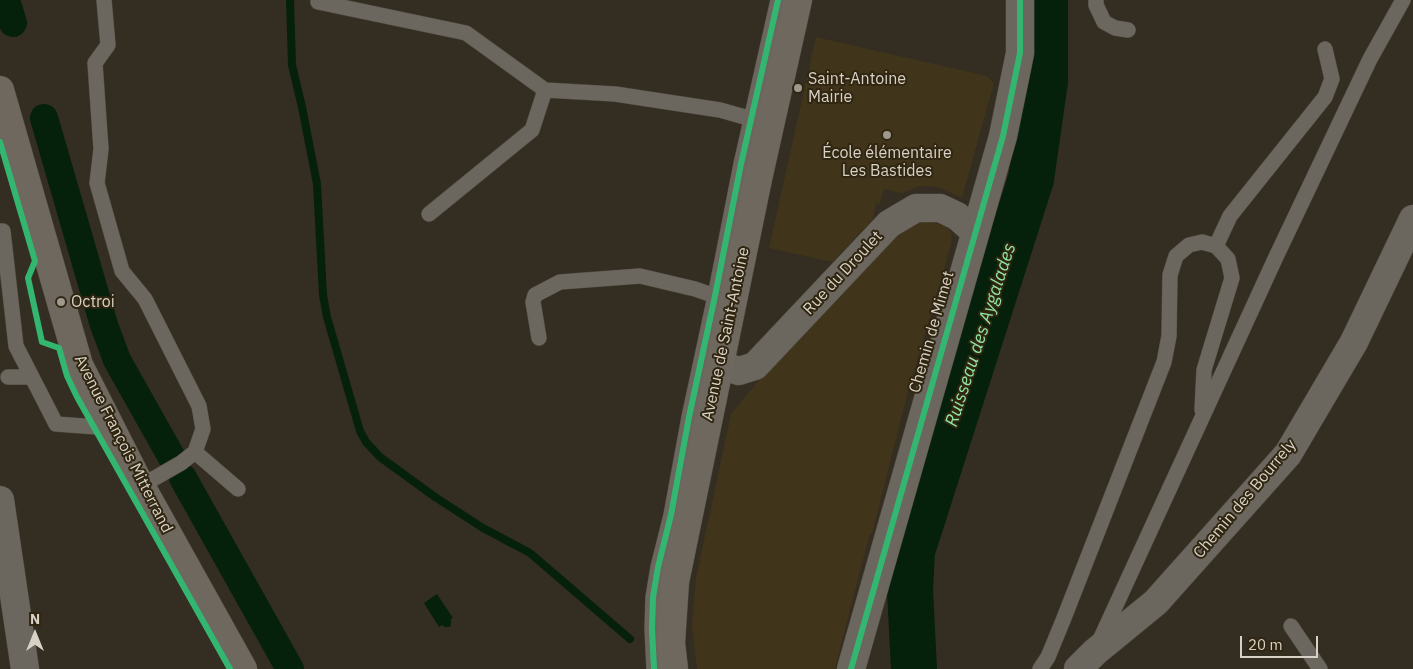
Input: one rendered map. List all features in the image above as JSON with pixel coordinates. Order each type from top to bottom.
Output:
[{"type":"main road","name":"Avenue de Saint-Antoine","points":[[674,669],[671,642],[675,582],[719,365],[761,121],[798,0]]},
{"type":"main road","name":"Avenue François Mitterrand","points":[[0,90],[80,365],[141,486],[243,669]]},
{"type":"street","name":"Chemin de Mimet","points":[[851,669],[974,232],[1003,136],[1020,53],[1020,0]]},
{"type":"street","name":"Rue du Droulet","points":[[719,365],[739,371],[755,366],[889,224],[916,208],[940,208],[957,216],[974,232]]},
{"type":"street","name":"Chemin des Bourrely","points":[[1086,661],[1156,602],[1288,454],[1354,342],[1413,219]]},
{"type":"street","points":[[0,500],[25,669]]},
{"type":"lane","points":[[104,0],[108,45],[94,63],[101,148],[97,183],[122,272],[145,299],[199,406],[203,429],[195,452],[176,466],[141,486]]},
{"type":"lane","points":[[654,669],[653,597],[671,515],[689,417],[716,296],[761,121],[778,0]]},
{"type":"lane","points":[[1096,0],[1096,5],[1104,22],[1115,28],[1128,30]]},
{"type":"lane","points":[[1086,661],[1202,419],[1275,259],[1370,59],[1404,0]]},
{"type":"lane","points":[[318,2],[466,33],[544,90],[616,94],[720,110],[761,121]]},
{"type":"lane","points":[[1216,246],[1230,216],[1325,97],[1332,79],[1325,49]]},
{"type":"lane","points":[[429,214],[532,130],[544,90]]},
{"type":"lane","points":[[0,231],[3,231],[16,346],[56,424],[111,428]]},
{"type":"lane","points":[[1040,669],[1048,657],[1064,618],[1164,362],[1169,336],[1170,275],[1176,256],[1189,245],[1202,242],[1216,246],[1228,260],[1232,278],[1204,370],[1202,419]]},
{"type":"lane","points":[[539,338],[533,302],[535,295],[560,282],[640,276],[716,296]]},
{"type":"lane","points":[[8,377],[32,377]]},
{"type":"lane","points":[[195,452],[238,489]]},
{"type":"lane","points":[[1291,626],[1320,669]]},
{"type":"shaded area","name":"École élémentaire Les Bastides","points":[[816,37],[987,76],[994,83],[962,198],[938,187],[920,186],[902,193],[884,189],[880,204],[876,203],[873,219],[832,262],[769,248]]},
{"type":"shaded area","points":[[919,218],[948,227],[952,235],[951,245],[908,392],[835,669],[697,669],[692,626],[696,578],[731,414],[778,357],[901,227]]},
{"type":"shaded area","points":[[437,594],[453,618],[451,619],[450,627],[442,625],[439,627],[424,603]]},
{"type":"waterway","points":[[6,0],[13,23]]},
{"type":"waterway","points":[[290,0],[292,65],[317,184],[323,295],[327,317],[360,431],[366,442],[380,457],[435,497],[483,528],[530,553],[630,639]]},
{"type":"waterway","name":"Ruisseau des Aygalades","points":[[914,669],[910,590],[912,551],[1031,179],[1045,81],[1045,0]]},
{"type":"waterway","points":[[44,118],[104,325],[117,360],[171,456]]},
{"type":"waterway","points":[[183,478],[290,669]]},
{"type":"cycle path","points":[[654,669],[653,597],[658,567],[671,515],[689,417],[741,164],[778,0]]},
{"type":"cycle path","points":[[851,669],[1003,136],[1020,53],[1020,0]]},
{"type":"cycle path","points":[[0,142],[35,261],[28,278],[42,342],[59,348],[67,376],[77,397],[230,669]]},
{"type":"place","name":"Saint-Antoine Mairie","points":[[798,88]]},
{"type":"place","name":"École élémentaire Les Bastides","points":[[887,135]]},
{"type":"place","name":"Octroi","points":[[61,302]]}]
